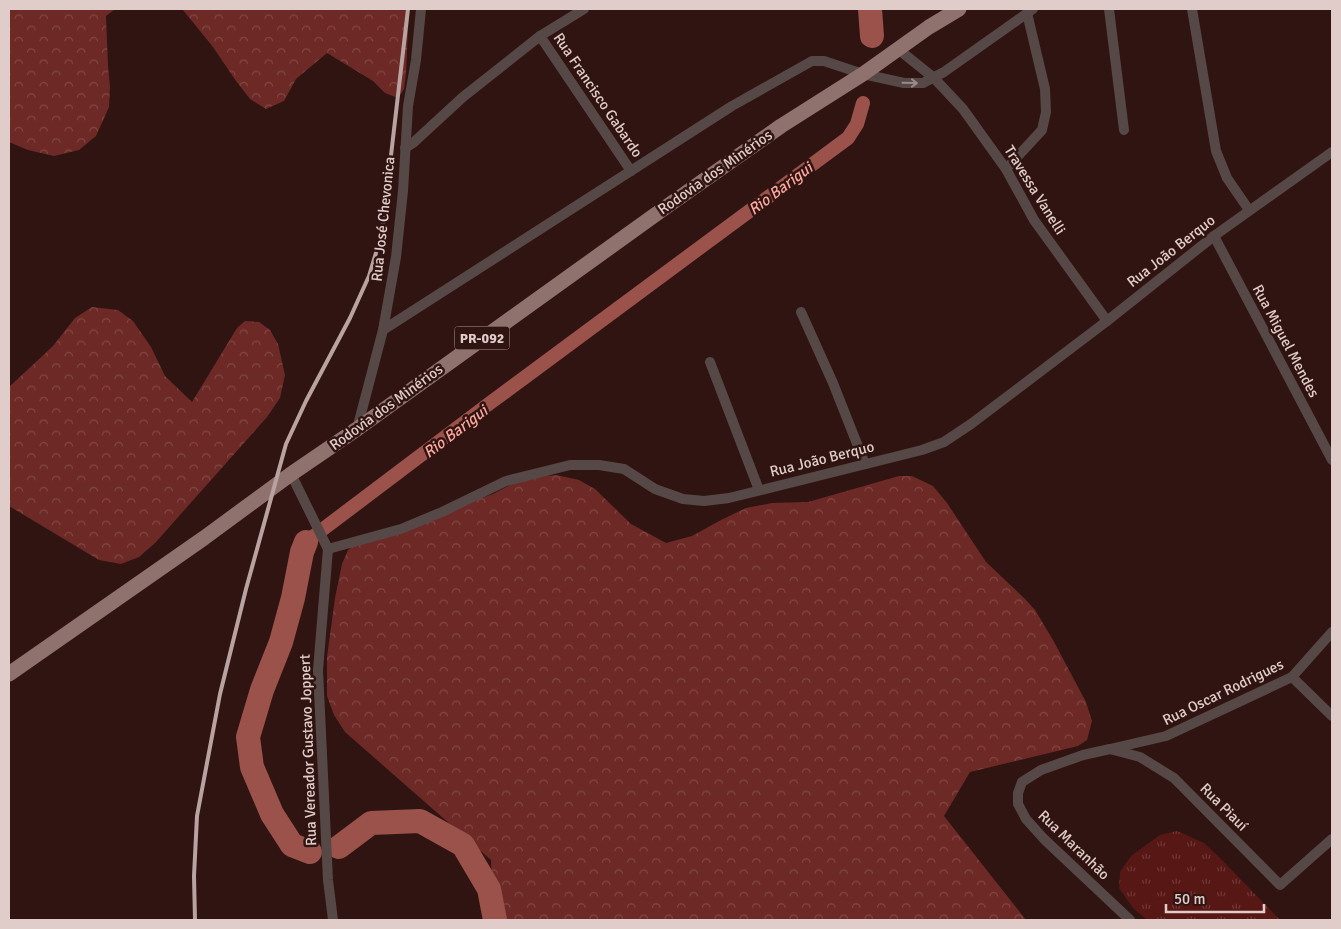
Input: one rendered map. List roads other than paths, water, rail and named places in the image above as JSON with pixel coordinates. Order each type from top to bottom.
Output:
[{"type":"main road","name":"Rodovia dos Minérios","points":[[9,674],[204,538],[291,474],[357,430],[781,126],[863,74],[929,27],[959,9]]},
{"type":"street","name":"Rua José Chevonica","points":[[357,430],[384,330],[396,257],[403,191],[408,106],[416,60],[420,9]]},
{"type":"street","points":[[405,148],[413,143],[463,97],[540,36],[584,9]]},
{"type":"street","points":[[1109,9],[1124,130]]},
{"type":"street","points":[[1192,9],[1216,151],[1227,178],[1249,210]]},
{"type":"street","points":[[384,330],[732,106],[812,61],[824,61],[863,74],[904,83],[923,83],[934,78],[1030,11],[1044,89],[1046,112],[1042,130],[1006,169]]},
{"type":"street","name":"Rua Francisco Gabardo","points":[[540,36],[631,171]]},
{"type":"street","name":"Travessa Vanelli","points":[[898,49],[934,78],[963,109],[1006,169],[1034,220],[1107,321]]},
{"type":"street","name":"Rua João Berquo","points":[[328,549],[401,529],[442,512],[506,480],[570,465],[599,464],[624,469],[656,488],[683,499],[704,501],[729,498],[922,450],[944,442],[971,424],[1107,321],[1214,236],[1332,152]]},
{"type":"street","name":"Rua Miguel Mendes","points":[[1214,236],[1332,460]]},
{"type":"street","points":[[801,312],[833,383],[865,464]]},
{"type":"street","points":[[710,362],[759,490]]},
{"type":"street","points":[[291,474],[328,549]]},
{"type":"street","name":"Rua Vereador Gustavo Joppert","points":[[328,549],[318,670],[328,880],[333,920]]},
{"type":"street","name":"Rua Oscar Rodrigues","points":[[1022,782],[1041,770],[1083,755],[1166,736],[1292,677],[1332,632]]},
{"type":"street","points":[[1292,677],[1332,716]]},
{"type":"street","name":"Rua Piauí","points":[[1110,749],[1140,757],[1174,778],[1280,885],[1332,838]]},
{"type":"street","name":"Rua Maranhão","points":[[1022,782],[1018,793],[1018,804],[1026,819],[1044,839],[1130,920]]},
{"type":"waterway","name":"Rio Barigui","points":[[870,9],[872,36]]},
{"type":"waterway","name":"Rio Barigui","points":[[306,542],[848,138],[857,124],[863,103]]},
{"type":"waterway","name":"Rio Barigui","points":[[306,542],[281,642],[262,690],[248,737],[252,767],[272,814],[292,845],[310,852]]},
{"type":"waterway","name":"Rio Barigui","points":[[339,847],[371,823],[420,821],[463,845],[489,889],[495,920]]},
{"type":"railway","points":[[195,920],[194,876],[197,816],[220,694],[246,589],[286,444],[306,401],[350,318],[369,276],[382,233],[408,9]]}]
